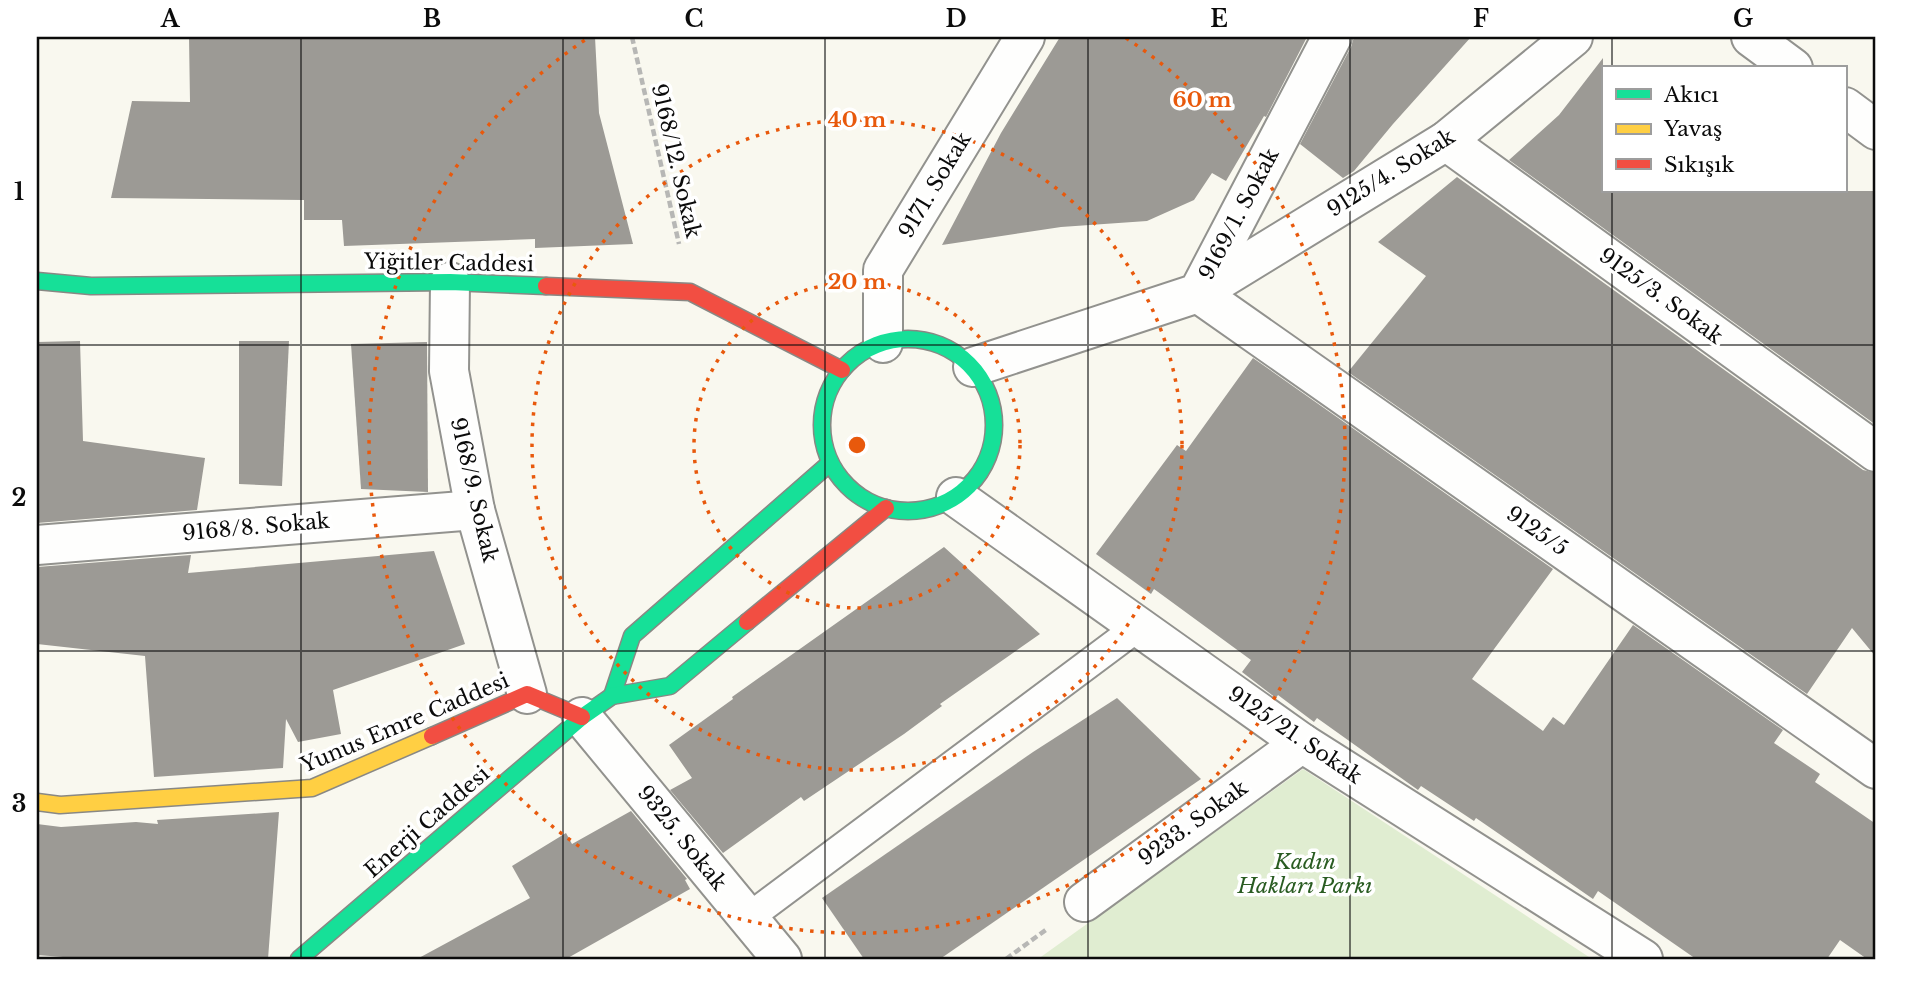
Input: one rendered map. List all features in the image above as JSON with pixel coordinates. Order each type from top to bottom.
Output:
[{"type":"main road","name":"Yiğitler Caddesi","points":[[37,281],[91,286],[450,282],[690,292],[842,370]]},
{"type":"main road","points":[[907,339],[931,342],[953,352],[973,368],[986,388],[993,412],[994,435],[988,460],[975,480],[956,497],[934,507],[910,512],[886,508],[863,499],[844,483],[830,463],[822,415],[829,391],[842,370],[861,354],[883,343],[907,339]]},
{"type":"main road","points":[[597,706],[632,636],[830,463]]},
{"type":"main road","points":[[597,706],[670,686],[886,508]]},
{"type":"main road","name":"Yunus Emre Caddesi","points":[[37,802],[60,806],[312,788],[527,694],[597,706]]},
{"type":"main road","name":"Enerji Caddesi","points":[[299,959],[597,706]]},
{"type":"street","name":"9171. Sokak","points":[[883,343],[884,270],[1025,37]]},
{"type":"street","name":"9169/1. Sokak","points":[[973,368],[1198,293],[1332,37]]},
{"type":"street","name":"9125/4. Sokak","points":[[1198,293],[1446,141],[1573,37]]},
{"type":"street","points":[[1751,37],[1790,66]]},
{"type":"street","points":[[1846,108],[1876,130]]},
{"type":"street","name":"9125/3. Sokak","points":[[1446,141],[1876,452]]},
{"type":"street","name":"9168/9. Sokak","points":[[450,282],[449,371],[475,510],[527,694]]},
{"type":"street","name":"9125/5","points":[[1198,293],[1876,769]]},
{"type":"street","name":"9125/21. Sokak","points":[[956,497],[1302,743],[1643,959]]},
{"type":"street","name":"9168/8. Sokak","points":[[37,545],[475,510]]},
{"type":"street","name":"9325. Sokak","points":[[597,706],[748,918],[782,959]]},
{"type":"street","name":"9233. Sokak","points":[[1084,902],[1302,743]]},
{"type":"lane","points":[[748,918],[1139,626]]},
{"type":"path","name":"9168/12. Sokak","points":[[632,37],[690,292]]},
{"type":"green space","name":"Kadın Hakları Parkı","points":[[1303,769],[1592,959],[1038,959]]},
{"type":"building","points":[[189,37],[595,37],[599,113],[633,244],[535,248],[535,239],[344,246],[342,220],[304,220],[304,200],[111,198],[132,101],[190,102]]},
{"type":"building","points":[[1060,37],[1307,37],[1266,117],[1264,116],[1226,181],[1212,173],[1194,200],[1147,221],[1061,227],[942,245],[1001,133]]},
{"type":"building","points":[[1354,37],[1471,37],[1354,171],[1343,178],[1300,144]]},
{"type":"building","points":[[1603,58],[1602,192],[1876,191],[1876,425],[1509,160],[1559,115]]},
{"type":"building","points":[[1457,177],[1863,470],[1876,473],[1876,657],[1852,628],[1807,694],[1348,372],[1426,276],[1378,242]]},
{"type":"building","points":[[80,341],[83,441],[205,458],[197,510],[37,523],[37,342]]},
{"type":"building","points":[[239,341],[289,341],[282,486],[239,484]]},
{"type":"building","points":[[427,342],[428,492],[361,489],[351,344]]},
{"type":"building","points":[[1253,358],[1553,569],[1472,679],[1543,731],[1553,717],[1564,725],[1633,625],[1783,730],[1774,743],[1820,774],[1815,782],[1876,824],[1876,959],[1867,959],[1840,940],[1827,959],[1696,959],[1598,891],[1593,899],[1476,818],[1474,821],[1421,786],[1418,790],[1317,718],[1314,722],[1278,695],[1276,698],[1242,672],[1251,660],[1154,589],[1151,594],[1096,554],[1177,445],[1186,451]]},
{"type":"building","points":[[944,547],[1040,634],[940,704],[942,706],[904,734],[804,801],[801,797],[723,853],[670,790],[692,778],[669,745],[733,699],[732,697]]},
{"type":"building","points":[[434,551],[465,644],[333,690],[341,734],[298,742],[286,719],[283,768],[154,777],[145,656],[37,644],[37,567],[191,555],[188,573]]},
{"type":"building","points":[[1117,698],[1201,779],[940,959],[864,959],[822,898],[1033,752]]},
{"type":"building","points":[[631,811],[687,879],[685,880],[690,889],[566,959],[417,959],[530,898],[512,866],[566,833],[572,844]]},
{"type":"building","points":[[279,812],[268,959],[89,959],[37,955],[37,824],[61,827],[136,822],[158,824],[157,820]]},
{"type":"traffic: fast","points":[[37,281],[91,286],[450,282],[546,286]]},
{"type":"traffic: fast","points":[[908,339],[941,346],[969,364],[987,392],[994,425],[987,458],[969,486],[941,504],[908,511],[875,504],[847,486],[829,458],[822,425],[829,392],[847,364],[875,346],[908,339]]},
{"type":"traffic: fast","points":[[612,696],[632,636],[830,463]]},
{"type":"traffic: fast","points":[[299,959],[582,717],[612,696],[670,686],[747,622]]},
{"type":"traffic: slow","points":[[37,802],[60,805],[312,788],[432,736]]},
{"type":"traffic: jam","points":[[546,286],[690,292],[842,370]]},
{"type":"traffic: jam","points":[[747,622],[886,508]]},
{"type":"traffic: jam","points":[[432,736],[527,694],[582,717]]}]
